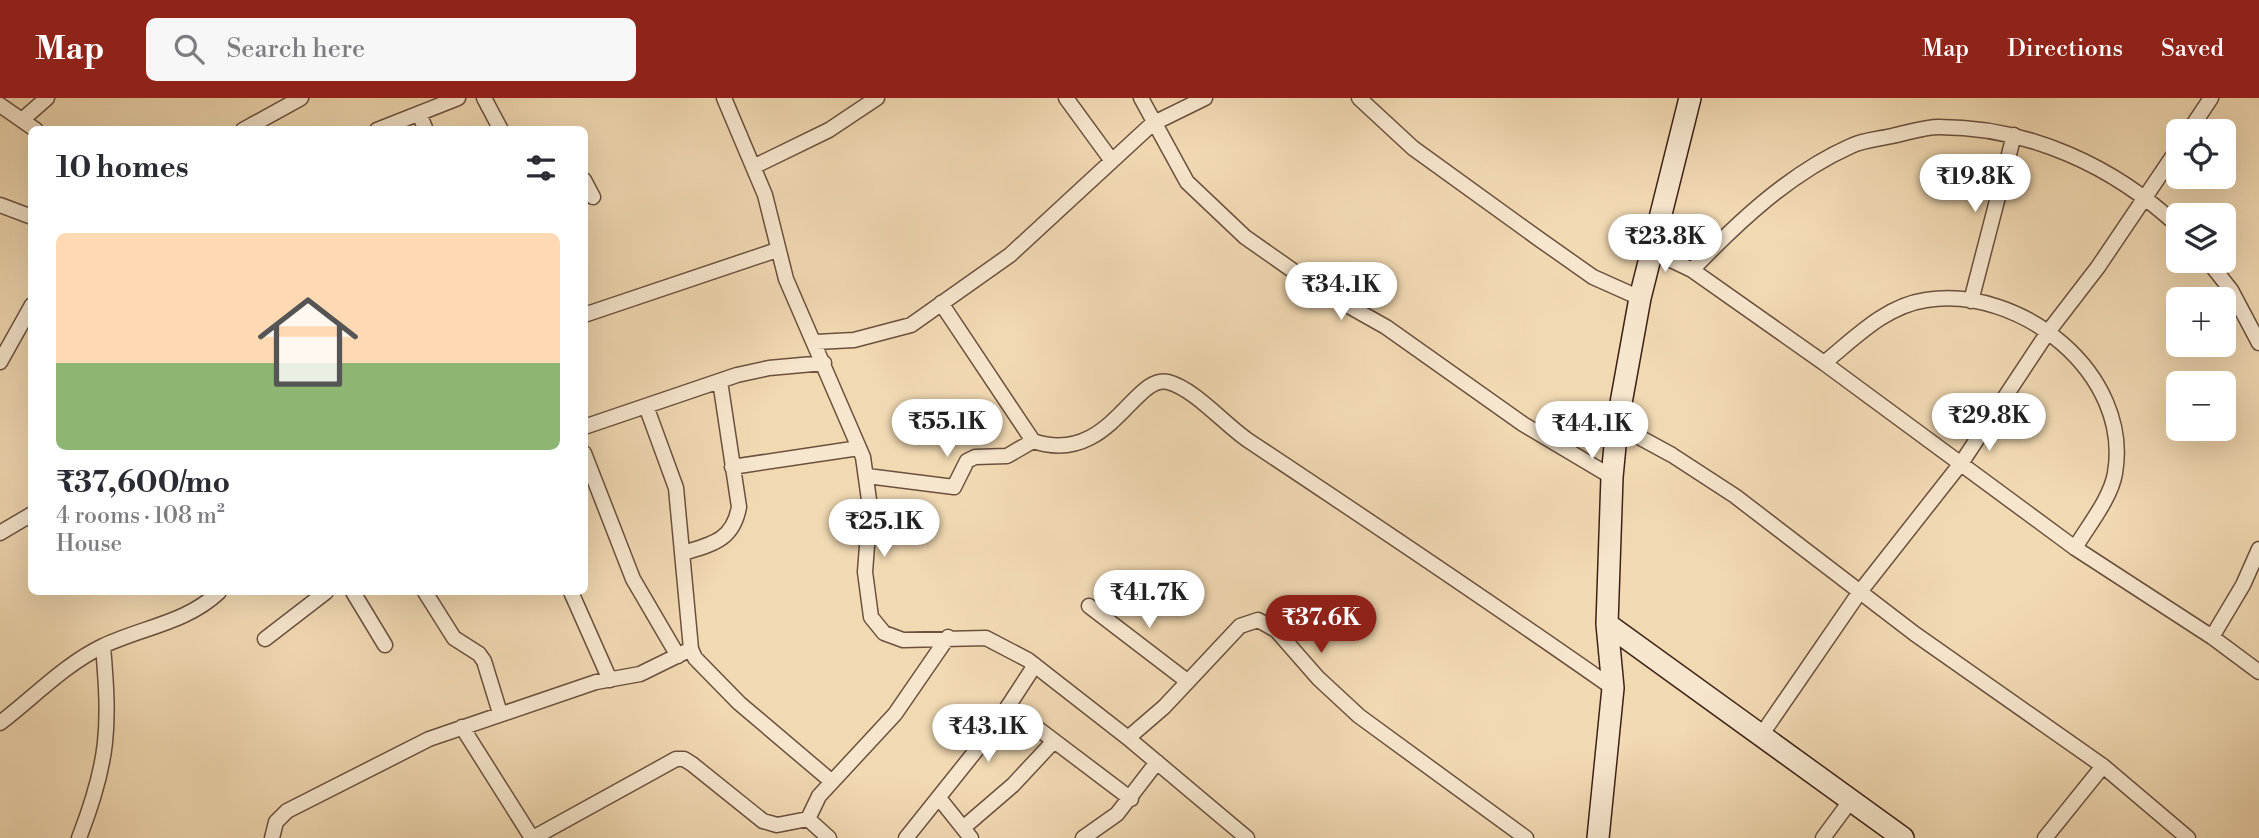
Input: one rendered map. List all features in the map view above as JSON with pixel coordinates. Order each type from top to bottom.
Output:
[{"type":"street","points":[[22,120],[47,98]]},
{"type":"street","points":[[250,126],[301,98]]},
{"type":"street","points":[[388,126],[458,98]]},
{"type":"street","points":[[484,98],[499,126]]},
{"type":"street","points":[[724,98],[765,195],[786,279],[816,342],[859,448],[867,476],[870,507],[865,572],[871,617],[884,633],[903,640],[986,638],[1035,665],[1128,738],[1247,838]]},
{"type":"street","points":[[755,166],[829,130],[877,98]]},
{"type":"street","points":[[1066,98],[1112,161]]},
{"type":"street","points":[[1141,98],[1152,124],[1187,182],[1245,237],[1322,291],[1386,327],[1523,424],[1612,477]]},
{"type":"street","points":[[816,342],[884,335],[911,325],[1010,255],[1152,124],[1205,98]]},
{"type":"street","points":[[1359,98],[1413,148],[1539,239],[1593,277],[1640,298]]},
{"type":"street","points":[[1598,838],[1613,688],[1607,624],[1612,477],[1617,425],[1640,298],[1690,98]]},
{"type":"street","points":[[2197,119],[2211,98]]},
{"type":"street","points":[[0,105],[30,126]]},
{"type":"street","points":[[419,114],[424,126]]},
{"type":"street","points":[[1692,270],[1724,237],[1779,189],[1852,145],[1937,127],[2014,135],[2082,159],[2146,197],[2166,215]]},
{"type":"street","points":[[1971,301],[2014,135]]},
{"type":"street","points":[[1762,734],[1859,593],[1962,463],[2048,332],[2166,167]]},
{"type":"street","points":[[588,188],[593,197]]},
{"type":"street","points":[[0,205],[28,216]]},
{"type":"street","points":[[588,314],[777,250]]},
{"type":"street","points":[[1652,251],[1692,270],[1962,463],[2075,548],[2212,637],[2259,673]]},
{"type":"street","points":[[2218,273],[2231,290],[2258,336]]},
{"type":"street","points":[[1824,363],[1883,315],[1927,300],[1971,301],[2013,312],[2048,332],[2072,351],[2097,382],[2116,426],[2115,474],[2075,548]]},
{"type":"street","points":[[942,303],[1033,441],[1049,446],[1068,447],[1088,440],[1112,424],[1150,386],[1164,381],[1178,385],[1244,437],[1613,688]]},
{"type":"street","points":[[0,362],[28,312]]},
{"type":"street","points":[[588,426],[720,381],[769,368],[824,363]]},
{"type":"street","points":[[683,553],[715,544],[732,530],[738,507],[720,381]]},
{"type":"street","points":[[646,406],[676,488],[691,649],[706,673],[831,781]]},
{"type":"street","points":[[1617,425],[1672,454],[1735,496],[1859,593],[2103,766],[2188,838]]},
{"type":"street","points":[[867,476],[954,487],[967,461],[975,457],[1007,456],[1033,441]]},
{"type":"street","points":[[732,467],[859,448]]},
{"type":"street","points":[[588,463],[633,579],[677,656]]},
{"type":"street","points":[[0,533],[28,516]]},
{"type":"street","points":[[2212,637],[2243,585],[2259,549]]},
{"type":"street","points":[[0,723],[79,660],[103,646],[194,612],[215,595]]},
{"type":"street","points":[[265,639],[322,595]]},
{"type":"street","points":[[355,595],[386,645]]},
{"type":"street","points":[[427,595],[454,638],[480,654],[500,713]]},
{"type":"street","points":[[572,595],[610,680]]},
{"type":"street","points":[[1090,606],[1187,681]]},
{"type":"street","points":[[1128,738],[1164,707],[1240,626],[1258,620],[1276,630],[1318,678],[1359,716],[1526,838]]},
{"type":"street","points":[[1607,624],[1903,838]]},
{"type":"street","points":[[808,819],[819,796],[895,714],[948,637]]},
{"type":"street","points":[[79,838],[98,789],[104,762],[109,715],[103,646]]},
{"type":"street","points":[[272,838],[276,822],[287,811],[417,745],[500,713],[610,680],[640,674],[691,649]]},
{"type":"street","points":[[906,838],[939,798],[1035,665]]},
{"type":"street","points":[[1007,706],[1131,799]]},
{"type":"street","points":[[462,727],[533,838],[676,759],[684,759],[692,764],[763,821],[777,825],[808,819]]},
{"type":"street","points":[[939,798],[967,833],[1054,741]]},
{"type":"street","points":[[1083,838],[1117,814],[1157,762]]},
{"type":"street","points":[[2045,838],[2103,766]]},
{"type":"street","points":[[1824,838],[1852,800]]},
{"type":"street","points":[[808,819],[830,838]]}]
